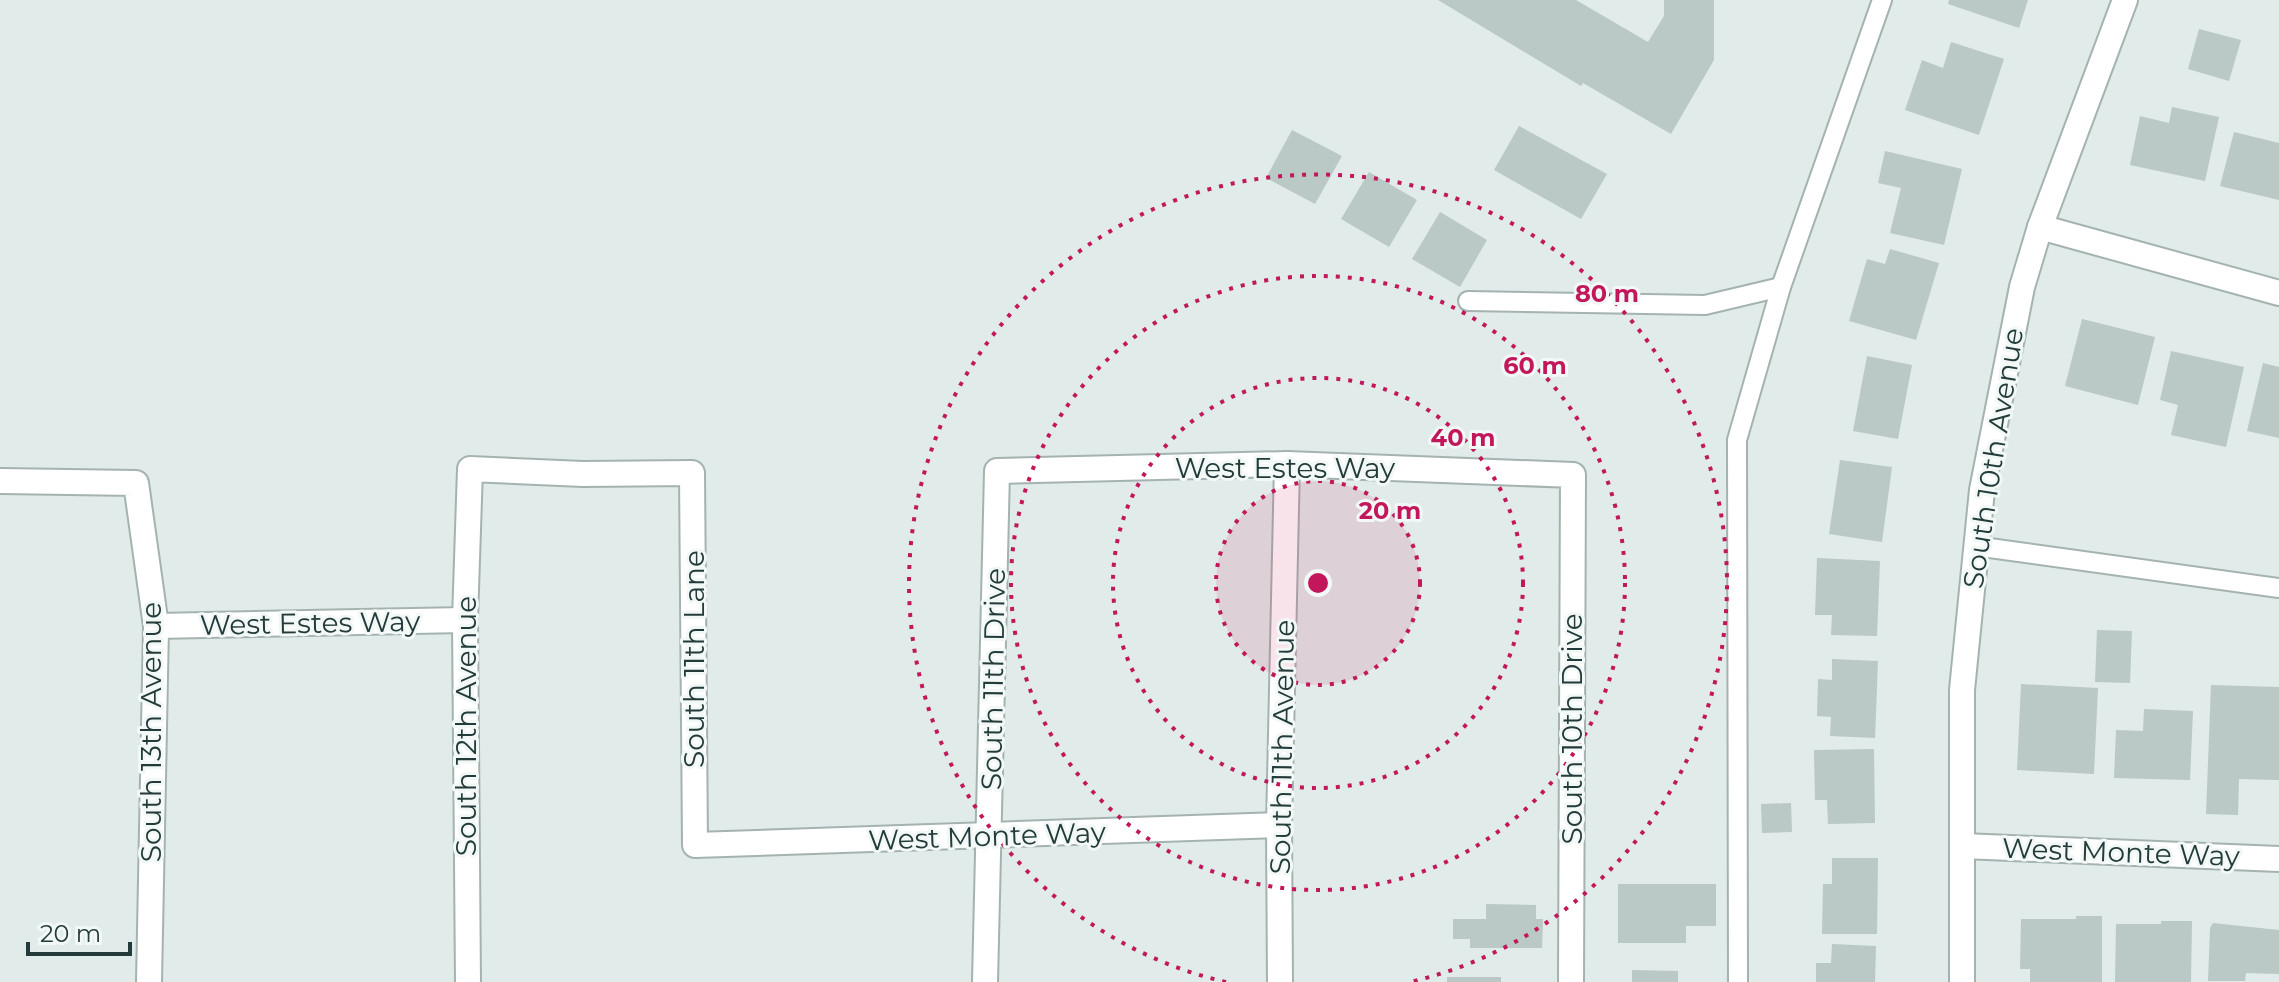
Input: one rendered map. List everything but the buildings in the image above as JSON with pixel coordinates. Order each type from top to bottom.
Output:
[{"type":"street","name":"South 10th Avenue","points":[[1962,982],[1962,690],[1975,546],[2001,380],[2022,287],[2040,227],[2125,0]]},
{"type":"street","points":[[2040,227],[2279,293]]},
{"type":"street","name":"West Estes Way","points":[[997,471],[1287,464],[1573,475]]},
{"type":"street","name":"South 11th Avenue","points":[[1280,982],[1279,825],[1287,464]]},
{"type":"street","name":"South 11th Lane","points":[[470,469],[583,474],[692,473],[695,845]]},
{"type":"street","name":"South 12th Avenue","points":[[468,982],[465,620],[470,469]]},
{"type":"street","name":"South 11th Drive","points":[[985,982],[997,471]]},
{"type":"street","name":"South 10th Drive","points":[[1571,982],[1573,475]]},
{"type":"street","name":"South 13th Avenue","points":[[0,481],[136,483],[156,626],[149,982]]},
{"type":"street","name":"West Estes Way","points":[[156,626],[465,620]]},
{"type":"street","name":"West Monte Way","points":[[695,845],[1279,825]]},
{"type":"street","name":"West Monte Way","points":[[1963,846],[2279,859]]},
{"type":"lane","points":[[1738,982],[1737,440],[1781,287],[1882,0]]},
{"type":"lane","points":[[1468,301],[1705,305],[1781,287]]},
{"type":"lane","points":[[1975,546],[2279,588]]}]
